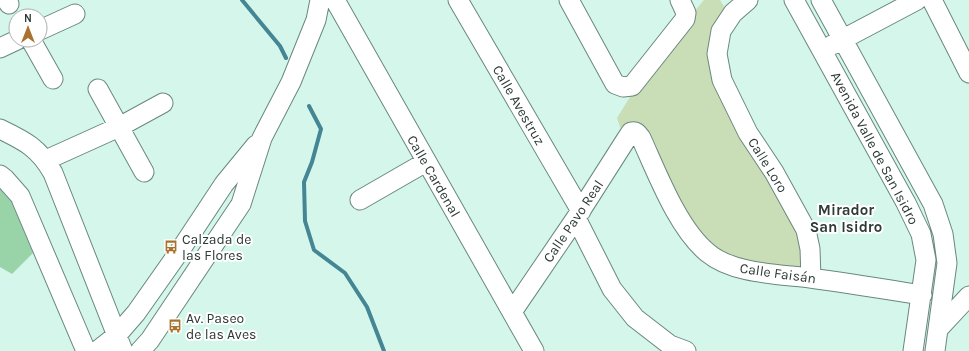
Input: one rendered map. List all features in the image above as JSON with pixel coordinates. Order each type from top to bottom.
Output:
[{"type":"street","points":[[140,351],[150,340],[242,204],[262,138],[290,82],[316,20],[332,7],[332,0]]},
{"type":"street","name":"Calle Cardenal","points":[[332,0],[534,351]]},
{"type":"street","name":"Calle Avestruz","points":[[458,0],[578,214],[612,290],[636,318],[670,345],[686,351]]},
{"type":"street","points":[[569,0],[615,84],[623,87],[632,86],[685,19],[686,13],[680,0]]},
{"type":"street","name":"Calle Loro","points":[[748,0],[733,13],[721,32],[717,54],[722,80],[748,133],[774,172],[806,230],[810,249],[810,278]]},
{"type":"street","name":"Avenida Valle de San Isidro","points":[[794,0],[906,203],[921,234],[926,260],[913,351]]},
{"type":"street","name":"Avenida Valle de San Isidro","points":[[821,0],[932,204],[943,234],[947,263],[940,327],[935,351]]},
{"type":"street","points":[[822,50],[916,0]]},
{"type":"street","points":[[932,0],[969,73]]},
{"type":"street","points":[[48,26],[75,14]]},
{"type":"street","points":[[36,48],[53,78]]},
{"type":"street","points":[[98,88],[144,172]]},
{"type":"street","points":[[46,160],[119,127],[163,103]]},
{"type":"street","points":[[0,129],[19,138],[36,150],[46,160],[53,173],[120,343]]},
{"type":"street","name":"Calle Pavo Real","points":[[512,312],[631,132],[635,131]]},
{"type":"street","name":"Calle Faisán","points":[[635,131],[641,138],[677,214],[690,236],[708,254],[733,267],[761,273],[810,278],[922,295]]},
{"type":"street","points":[[97,351],[120,343],[136,313],[224,184],[262,138]]},
{"type":"street","points":[[360,200],[426,162]]},
{"type":"street","points":[[0,175],[20,196],[86,351]]},
{"type":"street","points":[[940,327],[969,296]]},
{"type":"green space","points":[[704,0],[720,0],[727,11],[711,53],[772,174],[802,249],[806,276],[760,264],[711,248],[679,212],[636,129],[625,141],[617,118],[649,66]]},
{"type":"building","points":[[0,189],[12,203],[33,253],[12,274],[0,267]]},
{"type":"waterway","points":[[242,0],[280,46],[286,58]]},
{"type":"waterway","points":[[309,106],[321,129],[312,162],[304,182],[305,221],[314,250],[345,273],[367,307],[384,351]]},
{"type":"place","name":"Calzada de las Flores","points":[[171,247]]},
{"type":"place","name":"Av. Paseo de las Aves","points":[[175,326]]},
{"type":"district","name":"Mirador San Isidro","points":[[846,218]]}]
